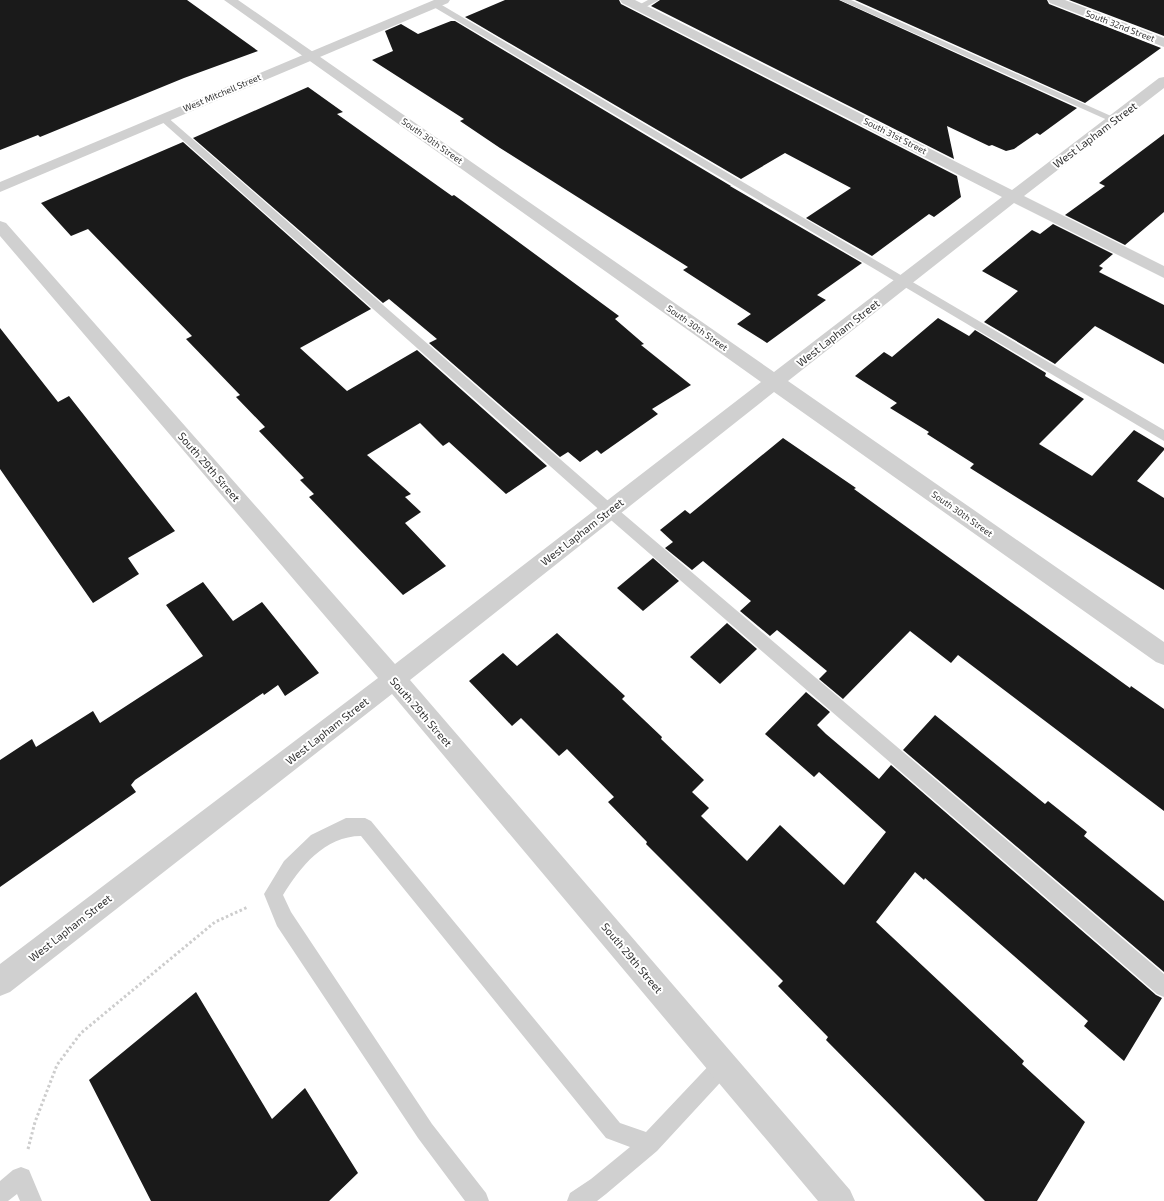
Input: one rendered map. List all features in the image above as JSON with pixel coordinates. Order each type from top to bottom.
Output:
[{"type":"street","name":"South 30th Street","points":[[230,0],[1164,655]]},
{"type":"street","name":"South 31st Street","points":[[626,0],[1164,273]]},
{"type":"street","name":"South 32nd Street","points":[[1054,0],[1164,43]]},
{"type":"street","name":"West Mitchell Street","points":[[0,187],[439,2]]},
{"type":"street","name":"West Lapham Street","points":[[0,982],[394,679],[609,510],[775,383],[902,282],[1164,81]]},
{"type":"street","name":"South 29th Street","points":[[0,226],[394,679],[839,1201]]},
{"type":"lane","points":[[639,7],[655,0]]},
{"type":"lane","points":[[844,0],[1115,120]]},
{"type":"lane","points":[[439,2],[902,282],[1164,436]]},
{"type":"lane","points":[[163,118],[609,510],[1164,988]]},
{"type":"lane","points":[[478,1201],[425,1130],[284,919],[273,894],[290,867],[317,841],[346,827],[365,827],[613,1131],[650,1144]]},
{"type":"lane","points":[[578,1201],[600,1187],[650,1144],[723,1065]]},
{"type":"lane","points":[[0,1194],[21,1178],[31,1201]]},
{"type":"path","points":[[21,1178],[35,1122],[57,1065],[81,1033],[215,922],[273,894]]},
{"type":"building","points":[[0,0],[187,0],[258,51],[184,78],[40,137],[38,135],[0,150]]},
{"type":"building","points":[[505,0],[619,0],[621,4],[957,176],[961,197],[934,217],[929,214],[872,256],[806,218],[851,188],[785,153],[741,179],[465,17]]},
{"type":"building","points":[[660,0],[839,0],[1077,108],[1040,135],[1037,133],[1014,149],[1006,151],[992,145],[989,146],[947,126],[954,159],[651,6]]},
{"type":"building","points":[[855,0],[1047,0],[1049,4],[1161,48],[1085,103]]},
{"type":"building","points":[[1069,0],[1164,0],[1164,36]]},
{"type":"building","points":[[451,21],[455,21],[730,186],[862,263],[817,295],[826,300],[767,343],[737,324],[751,314],[683,270],[688,267],[500,148],[460,121],[464,119],[372,60],[393,51],[385,31],[401,24],[418,34]]},
{"type":"building","points":[[308,87],[343,112],[337,114],[452,196],[454,195],[619,316],[615,319],[644,344],[641,345],[691,385],[652,409],[658,414],[601,454],[597,450],[580,462],[568,452],[560,457],[429,343],[437,339],[389,299],[383,303],[193,138]]},
{"type":"building","points":[[1164,134],[1164,212],[1125,245],[1065,215],[1105,186],[1099,183]]},
{"type":"building","points":[[183,142],[371,309],[300,348],[347,391],[417,350],[547,466],[506,494],[449,442],[443,446],[420,423],[367,455],[411,494],[405,497],[421,512],[405,523],[446,566],[403,595],[309,497],[314,494],[300,480],[304,478],[259,431],[265,427],[236,397],[240,395],[186,339],[192,336],[88,229],[71,236],[41,203]]},
{"type":"building","points":[[1053,224],[1113,254],[1099,266],[1103,268],[1099,272],[1164,305],[1164,364],[1095,326],[1055,364],[984,322],[1018,291],[982,271],[1032,230],[1040,234]]},
{"type":"building","points":[[938,318],[969,336],[975,330],[1046,373],[1045,376],[1084,399],[1039,444],[1092,476],[1134,430],[1164,448],[1164,450],[1137,481],[1164,498],[1164,590],[970,468],[974,464],[927,434],[929,432],[890,408],[897,403],[855,376],[884,352],[892,357]]},
{"type":"building","points":[[0,328],[58,402],[69,396],[175,531],[128,558],[139,574],[93,603],[0,469]]},
{"type":"building","points":[[783,438],[856,488],[854,489],[1130,688],[1131,686],[1164,709],[1164,811],[958,655],[951,663],[910,631],[843,699],[819,679],[827,671],[777,630],[770,636],[740,611],[751,601],[703,561],[692,570],[665,548],[673,542],[660,530],[685,510],[690,514]]},
{"type":"building","points":[[653,558],[679,581],[643,611],[617,588]]},
{"type":"building","points":[[203,582],[233,621],[262,602],[319,673],[285,696],[278,685],[264,695],[263,693],[135,780],[131,785],[136,792],[0,887],[0,760],[32,739],[36,747],[93,711],[100,723],[203,656],[166,605]]},
{"type":"building","points":[[727,623],[757,649],[720,684],[690,657]]},
{"type":"building","points":[[557,633],[625,696],[622,699],[704,780],[692,792],[709,808],[701,816],[747,861],[780,825],[844,885],[886,832],[819,772],[814,777],[765,734],[806,692],[830,712],[817,725],[826,734],[879,779],[891,765],[1156,995],[1162,998],[1124,1061],[1084,1026],[1088,1021],[925,878],[924,880],[915,872],[876,922],[1024,1061],[1022,1064],[1085,1122],[1037,1201],[985,1201],[826,1040],[828,1037],[778,986],[783,981],[646,844],[647,842],[608,802],[614,797],[567,749],[559,756],[521,718],[512,726],[469,681],[503,653],[517,666]]},
{"type":"building","points":[[935,715],[1045,804],[1048,801],[1087,832],[1084,836],[1164,901],[1164,972],[903,750]]},
{"type":"building","points":[[196,992],[272,1119],[305,1088],[358,1173],[329,1201],[151,1201],[89,1080]]}]
